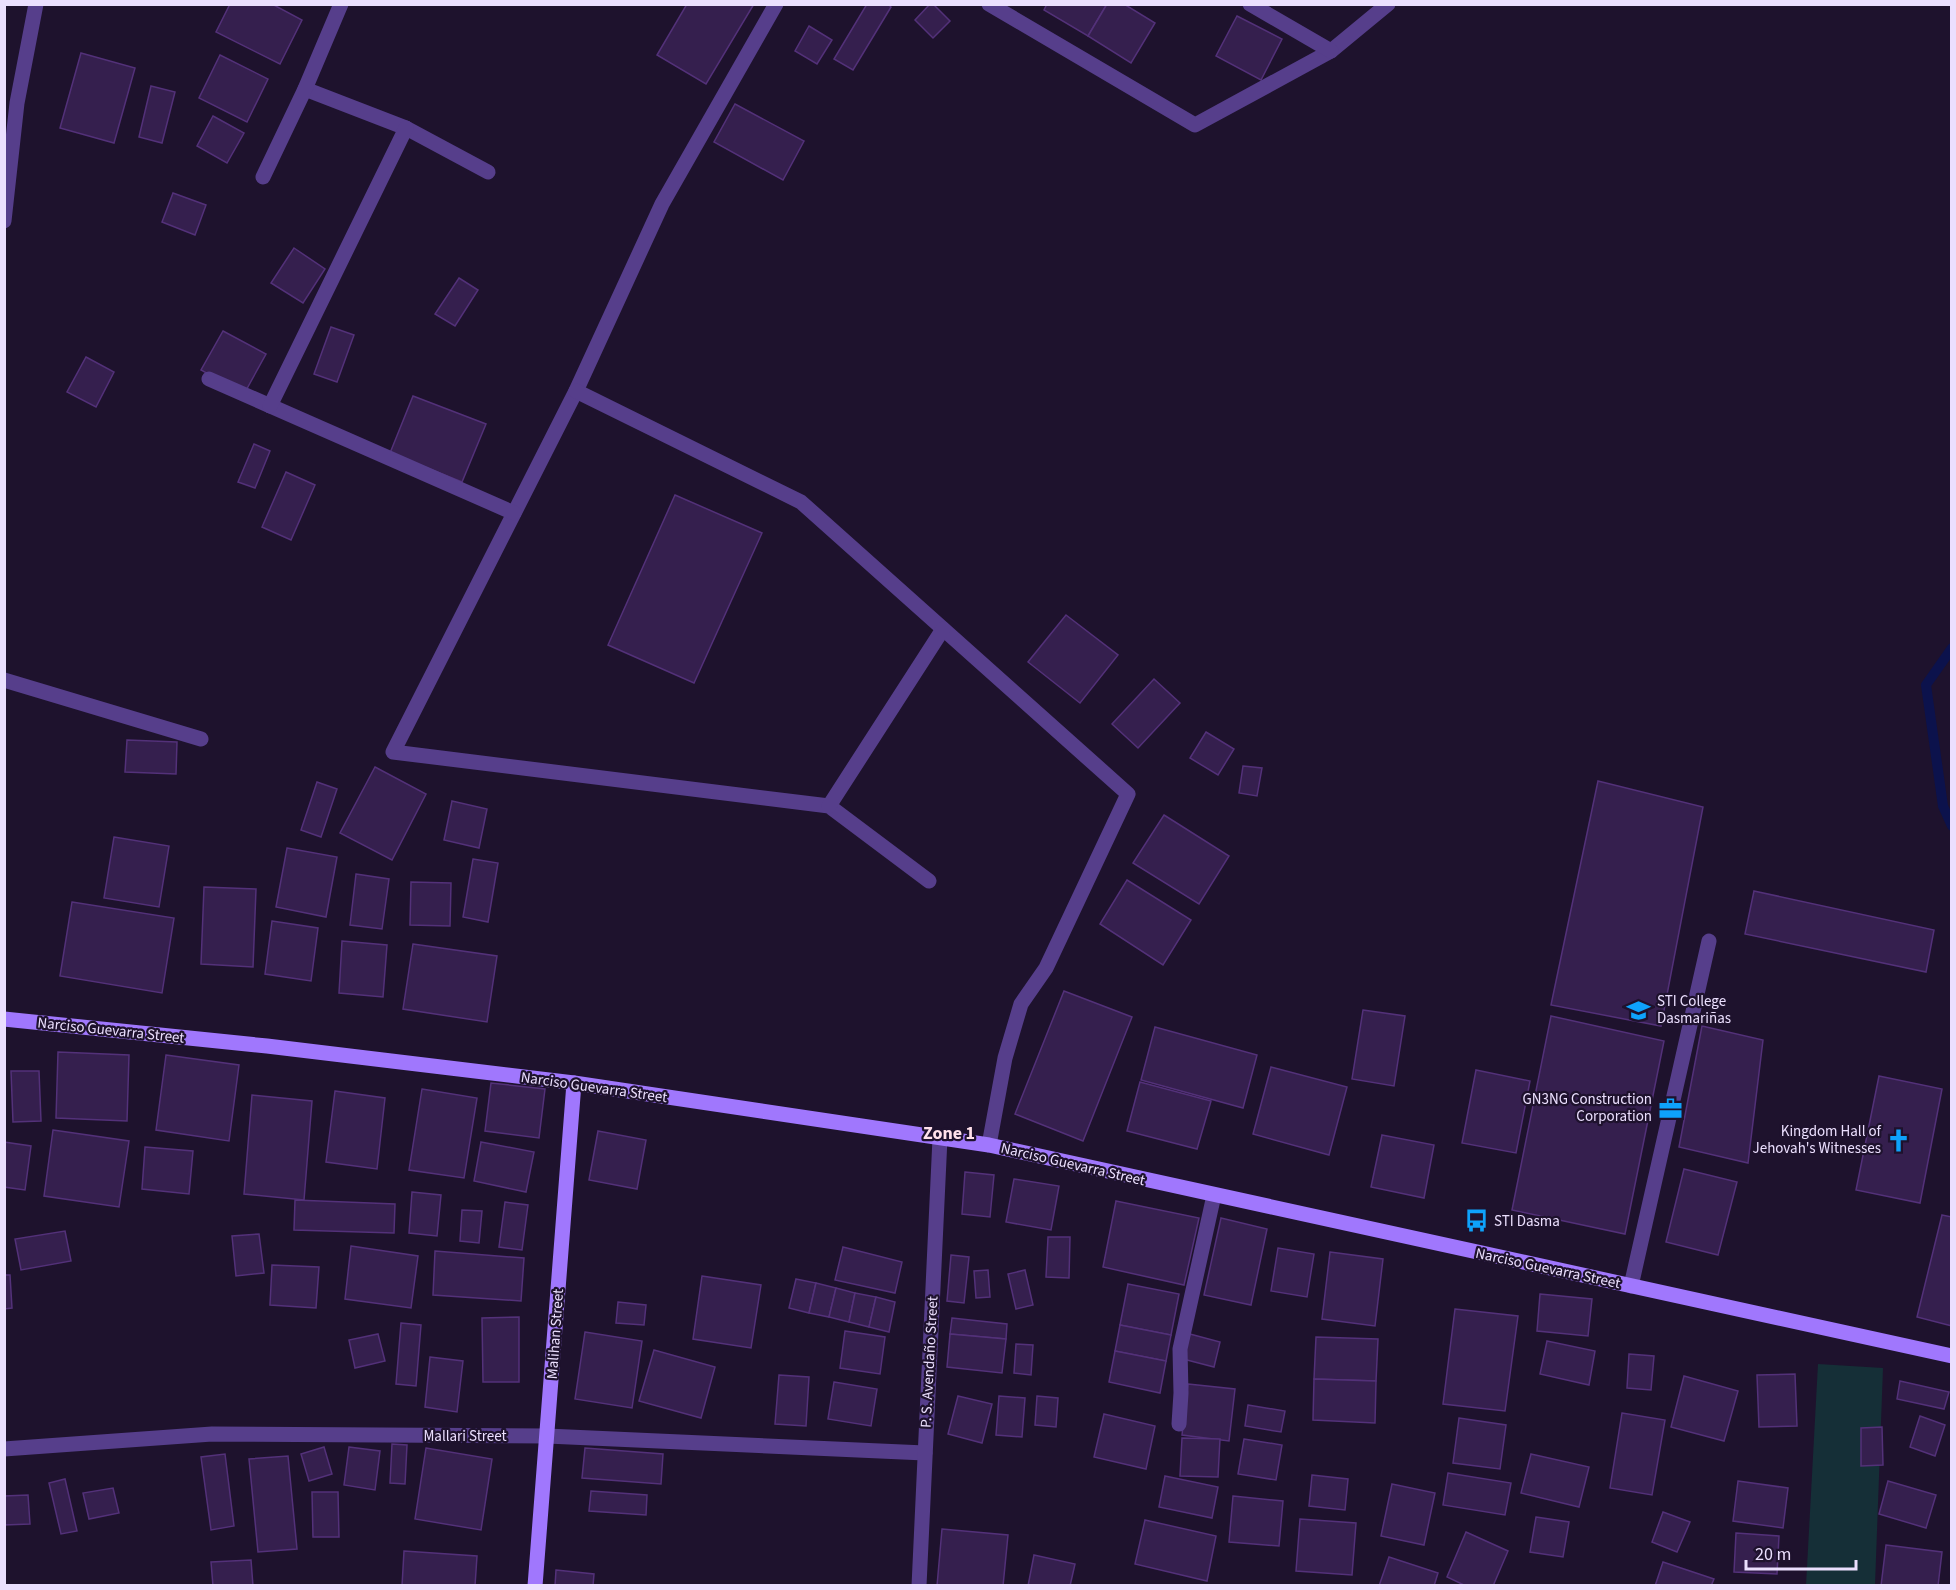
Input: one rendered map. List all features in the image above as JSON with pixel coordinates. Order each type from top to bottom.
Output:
[{"type":"street","points":[[4,221],[11,103],[36,4]]},
{"type":"street","points":[[263,177],[305,89],[341,4]]},
{"type":"street","points":[[776,4],[662,204],[576,392],[393,752],[829,806],[929,881]]},
{"type":"street","points":[[988,4],[1195,124],[1331,51],[1388,4]]},
{"type":"street","points":[[1250,4],[1331,51]]},
{"type":"street","points":[[305,89],[406,128],[488,172]]},
{"type":"street","points":[[270,406],[406,128]]},
{"type":"street","points":[[208,380],[514,513]]},
{"type":"street","points":[[576,392],[801,502],[1128,794],[1046,968],[1021,1004],[1005,1058],[989,1145]]},
{"type":"street","points":[[829,806],[943,629]]},
{"type":"street","points":[[4,680],[201,739]]},
{"type":"street","points":[[1631,1286],[1709,941]]},
{"type":"street","name":"Narciso Guevarra Street","points":[[4,1019],[267,1046],[574,1083],[989,1145],[1952,1356]]},
{"type":"street","name":"Malihan Street","points":[[535,1586],[574,1083]]},
{"type":"street","name":"P. S. Avendaño Street","points":[[919,1586],[940,1138]]},
{"type":"street","points":[[1179,1424],[1180,1349],[1214,1195]]},
{"type":"street","name":"Mallari Street","points":[[4,1449],[212,1434],[547,1436],[925,1453]]},
{"type":"shaded area","points":[[1818,1364],[1883,1368],[1875,1585],[1806,1586]]},
{"type":"building","points":[[230,4],[272,4],[302,20],[280,64],[216,32]]},
{"type":"building","points":[[687,4],[754,4],[706,84],[657,55]]},
{"type":"building","points":[[867,4],[888,4],[891,7],[853,70],[834,59]]},
{"type":"building","points":[[930,4],[933,4],[950,21],[933,38],[915,20]]},
{"type":"building","points":[[1047,4],[1107,4],[1088,36],[1044,10]]},
{"type":"building","points":[[1107,4],[1124,4],[1155,23],[1131,63],[1088,36]]},
{"type":"building","points":[[1237,16],[1282,39],[1261,80],[1216,56]]},
{"type":"building","points":[[809,26],[832,40],[817,64],[795,51]]},
{"type":"building","points":[[81,53],[135,68],[114,143],[60,128]]},
{"type":"building","points":[[220,55],[268,79],[247,122],[199,98]]},
{"type":"building","points":[[151,86],[175,92],[162,143],[139,137]]},
{"type":"building","points":[[735,104],[804,141],[783,180],[714,142]]},
{"type":"building","points":[[213,116],[244,133],[227,163],[197,146]]},
{"type":"building","points":[[173,193],[206,205],[195,235],[162,222]]},
{"type":"building","points":[[294,248],[325,269],[303,303],[271,283]]},
{"type":"building","points":[[459,278],[478,290],[455,326],[435,314]]},
{"type":"building","points":[[331,327],[354,335],[337,382],[314,374]]},
{"type":"building","points":[[223,331],[266,354],[244,394],[201,370]]},
{"type":"building","points":[[86,357],[114,372],[96,407],[67,392]]},
{"type":"building","points":[[413,396],[486,424],[462,482],[390,453]]},
{"type":"building","points":[[254,444],[270,451],[255,488],[238,482]]},
{"type":"building","points":[[286,472],[315,485],[291,540],[262,527]]},
{"type":"building","points":[[675,495],[762,533],[694,683],[608,645]]},
{"type":"building","points":[[1066,615],[1118,655],[1080,703],[1028,662]]},
{"type":"building","points":[[1154,679],[1180,703],[1138,748],[1112,724]]},
{"type":"building","points":[[1206,732],[1234,749],[1218,775],[1190,758]]},
{"type":"building","points":[[127,740],[177,742],[176,774],[125,772]]},
{"type":"building","points":[[1243,766],[1262,768],[1257,796],[1239,793]]},
{"type":"building","points":[[375,767],[426,794],[392,860],[340,833]]},
{"type":"building","points":[[1598,781],[1703,807],[1661,1026],[1551,1005]]},
{"type":"building","points":[[317,782],[337,789],[321,837],[301,830]]},
{"type":"building","points":[[452,801],[487,809],[479,848],[444,840]]},
{"type":"building","points":[[1164,815],[1229,856],[1199,904],[1133,863]]},
{"type":"building","points":[[114,837],[169,846],[159,907],[104,898]]},
{"type":"building","points":[[287,848],[337,857],[326,917],[276,907]]},
{"type":"building","points":[[473,859],[498,863],[488,922],[463,917]]},
{"type":"building","points":[[356,874],[389,879],[382,929],[350,925]]},
{"type":"building","points":[[1127,880],[1191,920],[1163,965],[1100,924]]},
{"type":"building","points":[[411,882],[451,883],[450,926],[410,925]]},
{"type":"building","points":[[204,887],[256,889],[253,967],[201,964]]},
{"type":"building","points":[[1754,891],[1934,930],[1926,972],[1745,934]]},
{"type":"building","points":[[72,902],[174,918],[162,993],[60,976]]},
{"type":"building","points":[[272,921],[318,928],[311,981],[265,974]]},
{"type":"building","points":[[342,941],[387,945],[383,997],[339,993]]},
{"type":"building","points":[[413,944],[497,956],[487,1022],[403,1009]]},
{"type":"building","points":[[1064,991],[1132,1017],[1083,1141],[1015,1114]]},
{"type":"building","points":[[1363,1010],[1405,1016],[1394,1086],[1352,1079]]},
{"type":"building","points":[[1551,1016],[1664,1041],[1625,1234],[1512,1210]]},
{"type":"building","points":[[1702,1026],[1763,1040],[1748,1163],[1679,1147]]},
{"type":"building","points":[[1155,1027],[1257,1055],[1243,1108],[1141,1080]]},
{"type":"building","points":[[58,1052],[129,1055],[127,1121],[56,1118]]},
{"type":"building","points":[[166,1055],[239,1065],[229,1141],[156,1130]]},
{"type":"building","points":[[1271,1067],[1347,1087],[1329,1155],[1253,1134]]},
{"type":"building","points":[[1476,1070],[1530,1081],[1516,1153],[1462,1143]]},
{"type":"building","points":[[11,1071],[39,1071],[41,1121],[13,1122]]},
{"type":"building","name":"Kingdom Hall of Jehovah's Witnesses","points":[[1879,1076],[1942,1089],[1920,1203],[1856,1190]]},
{"type":"building","points":[[1140,1082],[1211,1101],[1197,1149],[1127,1131]]},
{"type":"building","points":[[491,1083],[545,1089],[539,1138],[485,1131]]},
{"type":"building","points":[[422,1089],[477,1098],[464,1178],[409,1170]]},
{"type":"building","points":[[335,1091],[385,1098],[377,1169],[326,1162]]},
{"type":"building","points":[[252,1095],[312,1101],[304,1200],[244,1194]]},
{"type":"building","points":[[53,1130],[129,1141],[119,1207],[44,1196]]},
{"type":"building","points":[[598,1131],[646,1140],[637,1189],[589,1180]]},
{"type":"building","points":[[1382,1135],[1434,1145],[1424,1198],[1371,1187]]},
{"type":"building","points":[[4,1142],[31,1146],[25,1190],[4,1187]]},
{"type":"building","points":[[481,1142],[534,1152],[526,1192],[474,1181]]},
{"type":"building","points":[[145,1147],[193,1151],[189,1194],[142,1189]]},
{"type":"building","points":[[1684,1169],[1737,1182],[1718,1255],[1666,1242]]},
{"type":"building","points":[[965,1172],[994,1175],[990,1217],[962,1214]]},
{"type":"building","points":[[1014,1179],[1059,1186],[1051,1230],[1006,1222]]},
{"type":"building","points":[[412,1192],[441,1195],[437,1236],[409,1233]]},
{"type":"building","points":[[295,1200],[395,1204],[394,1233],[294,1230]]},
{"type":"building","points":[[1116,1201],[1199,1218],[1184,1285],[1103,1267]]},
{"type":"building","points":[[505,1202],[528,1205],[522,1250],[499,1247]]},
{"type":"building","points":[[462,1210],[482,1211],[479,1243],[460,1241]]},
{"type":"building","points":[[1942,1215],[1952,1217],[1952,1326],[1917,1317]]},
{"type":"building","points":[[1221,1218],[1267,1229],[1251,1305],[1204,1295]]},
{"type":"building","points":[[65,1231],[71,1261],[21,1270],[15,1239]]},
{"type":"building","points":[[259,1234],[264,1273],[236,1276],[232,1236]]},
{"type":"building","points":[[1048,1237],[1070,1237],[1069,1278],[1046,1277]]},
{"type":"building","points":[[351,1246],[418,1256],[411,1308],[345,1299]]},
{"type":"building","points":[[843,1247],[902,1262],[895,1293],[835,1280]]},
{"type":"building","points":[[1278,1248],[1314,1254],[1307,1297],[1271,1291]]},
{"type":"building","points":[[435,1251],[524,1258],[521,1301],[433,1295]]},
{"type":"building","points":[[1330,1252],[1383,1259],[1375,1326],[1322,1319]]},
{"type":"building","points":[[951,1255],[969,1257],[964,1303],[947,1301]]},
{"type":"building","points":[[272,1265],[319,1267],[316,1308],[270,1305]]},
{"type":"building","points":[[988,1270],[990,1297],[976,1298],[974,1271]]},
{"type":"building","points":[[1025,1270],[1033,1305],[1016,1309],[1008,1274]]},
{"type":"building","points":[[4,1275],[10,1275],[12,1308],[4,1309]]},
{"type":"building","points":[[702,1276],[761,1285],[751,1348],[693,1339]]},
{"type":"building","points":[[796,1279],[816,1283],[809,1313],[789,1308]]},
{"type":"building","points":[[816,1283],[836,1288],[829,1317],[809,1313]]},
{"type":"building","points":[[1128,1284],[1179,1294],[1171,1335],[1120,1325]]},
{"type":"building","points":[[836,1288],[855,1293],[849,1322],[829,1317]]},
{"type":"building","points":[[855,1293],[876,1297],[869,1327],[849,1322]]},
{"type":"building","points":[[1540,1294],[1592,1299],[1588,1336],[1537,1331]]},
{"type":"building","points":[[876,1297],[895,1302],[889,1332],[869,1327]]},
{"type":"building","points":[[618,1302],[646,1305],[644,1325],[616,1323]]},
{"type":"building","points":[[1455,1309],[1518,1316],[1505,1411],[1443,1404]]},
{"type":"building","points":[[519,1317],[519,1382],[483,1382],[482,1318]]},
{"type":"building","points":[[952,1318],[1007,1324],[1006,1339],[950,1334]]},
{"type":"building","points":[[401,1323],[421,1325],[416,1386],[396,1384]]},
{"type":"building","points":[[1120,1325],[1171,1335],[1166,1361],[1115,1351]]},
{"type":"building","points":[[845,1331],[885,1337],[880,1374],[840,1368]]},
{"type":"building","points":[[585,1332],[642,1341],[632,1408],[575,1399]]},
{"type":"building","points":[[378,1334],[385,1361],[355,1368],[349,1340]]},
{"type":"building","points":[[950,1334],[1006,1339],[1002,1373],[947,1367]]},
{"type":"building","points":[[1190,1334],[1220,1342],[1214,1367],[1183,1359]]},
{"type":"building","points":[[1316,1337],[1378,1339],[1376,1381],[1314,1379]]},
{"type":"building","points":[[1547,1341],[1595,1351],[1589,1385],[1540,1374]]},
{"type":"building","points":[[1016,1344],[1033,1345],[1031,1375],[1014,1373]]},
{"type":"building","points":[[654,1350],[715,1367],[701,1418],[639,1401]]},
{"type":"building","points":[[1115,1351],[1166,1361],[1160,1393],[1109,1382]]},
{"type":"building","points":[[1629,1354],[1654,1356],[1651,1390],[1627,1388]]},
{"type":"building","points":[[430,1357],[463,1361],[457,1412],[425,1407]]},
{"type":"building","points":[[1795,1374],[1797,1426],[1759,1427],[1757,1375]]},
{"type":"building","points":[[779,1375],[809,1377],[806,1426],[775,1424]]},
{"type":"building","points":[[1684,1376],[1738,1391],[1724,1441],[1671,1427]]},
{"type":"building","points":[[1314,1379],[1376,1381],[1375,1423],[1313,1420]]},
{"type":"building","points":[[1900,1381],[1949,1392],[1944,1409],[1897,1399]]},
{"type":"building","points":[[834,1382],[877,1389],[871,1426],[828,1419]]},
{"type":"building","points":[[1188,1384],[1235,1389],[1229,1441],[1182,1435]]},
{"type":"building","points":[[958,1396],[992,1404],[982,1443],[948,1434]]},
{"type":"building","points":[[999,1396],[1025,1398],[1022,1437],[996,1435]]},
{"type":"building","points":[[1037,1396],[1058,1398],[1056,1427],[1035,1425]]},
{"type":"building","points":[[1248,1405],[1285,1411],[1281,1432],[1245,1426]]},
{"type":"building","points":[[1622,1413],[1665,1420],[1652,1495],[1610,1488]]},
{"type":"building","points":[[1104,1414],[1155,1426],[1146,1469],[1094,1457]]},
{"type":"building","points":[[1920,1416],[1945,1425],[1935,1456],[1910,1447]]},
{"type":"building","points":[[1459,1418],[1506,1425],[1500,1469],[1453,1463]]},
{"type":"building","points":[[1882,1427],[1883,1465],[1861,1466],[1861,1428]]},
{"type":"building","points":[[1182,1438],[1220,1439],[1218,1477],[1180,1476]]},
{"type":"building","points":[[1244,1439],[1282,1445],[1276,1480],[1238,1474]]},
{"type":"building","points":[[392,1444],[407,1445],[405,1484],[390,1483]]},
{"type":"building","points":[[324,1447],[332,1474],[309,1481],[301,1454]]},
{"type":"building","points":[[349,1447],[380,1451],[375,1490],[344,1485]]},
{"type":"building","points":[[426,1448],[492,1459],[481,1530],[415,1519]]},
{"type":"building","points":[[585,1448],[663,1454],[661,1484],[582,1478]]},
{"type":"building","points":[[225,1454],[234,1526],[211,1530],[201,1457]]},
{"type":"building","points":[[1531,1454],[1589,1467],[1579,1507],[1521,1493]]},
{"type":"building","points":[[288,1456],[297,1549],[258,1552],[249,1459]]},
{"type":"building","points":[[1448,1473],[1511,1483],[1505,1515],[1443,1505]]},
{"type":"building","points":[[1312,1475],[1348,1479],[1345,1510],[1309,1506]]},
{"type":"building","points":[[1165,1476],[1218,1487],[1212,1518],[1159,1507]]},
{"type":"building","points":[[65,1479],[77,1531],[61,1534],[49,1483]]},
{"type":"building","points":[[1738,1481],[1788,1488],[1783,1528],[1733,1521]]},
{"type":"building","points":[[1888,1481],[1936,1495],[1926,1528],[1879,1514]]},
{"type":"building","points":[[1392,1484],[1435,1493],[1424,1545],[1381,1536]]},
{"type":"building","points":[[113,1488],[119,1513],[89,1519],[83,1493]]},
{"type":"building","points":[[591,1491],[647,1495],[646,1515],[589,1511]]},
{"type":"building","points":[[312,1492],[338,1492],[339,1537],[313,1537]]},
{"type":"building","points":[[28,1495],[30,1524],[4,1525],[4,1496]]},
{"type":"building","points":[[1233,1496],[1283,1501],[1279,1546],[1229,1542]]},
{"type":"building","points":[[1663,1512],[1690,1522],[1677,1552],[1652,1542]]},
{"type":"building","points":[[1536,1517],[1569,1522],[1563,1557],[1530,1552]]},
{"type":"building","points":[[1300,1519],[1356,1523],[1352,1575],[1296,1571]]},
{"type":"building","points":[[1145,1520],[1216,1536],[1207,1581],[1135,1564]]},
{"type":"building","points":[[942,1529],[1008,1535],[1003,1586],[937,1586]]},
{"type":"building","points":[[1466,1532],[1508,1551],[1493,1586],[1466,1586],[1447,1577]]},
{"type":"building","points":[[1736,1533],[1779,1536],[1777,1574],[1734,1572]]},
{"type":"building","points":[[1886,1545],[1942,1552],[1938,1586],[1881,1586]]},
{"type":"building","points":[[404,1551],[477,1556],[475,1586],[402,1586]]},
{"type":"building","points":[[1034,1555],[1075,1564],[1070,1586],[1028,1586]]},
{"type":"building","points":[[1389,1557],[1438,1573],[1434,1586],[1379,1586]]},
{"type":"building","points":[[251,1560],[253,1586],[213,1586],[211,1562]]},
{"type":"building","points":[[1663,1562],[1714,1579],[1711,1586],[1655,1586]]},
{"type":"building","points":[[556,1570],[594,1574],[593,1586],[555,1586]]},
{"type":"waterway","points":[[1952,648],[1926,685],[1943,806],[1952,826]]},
{"type":"place","name":"STI College Dasmariñas","points":[[1639,1010]]},
{"type":"place","name":"GN3NG Construction Corporation","points":[[1670,1108]]},
{"type":"place","name":"Kingdom Hall of Jehovah's Witnesses","points":[[1899,1140]]},
{"type":"place","name":"STI Dasma","points":[[1476,1221]]},
{"type":"district","name":"Zone 1","points":[[949,1133]]}]
